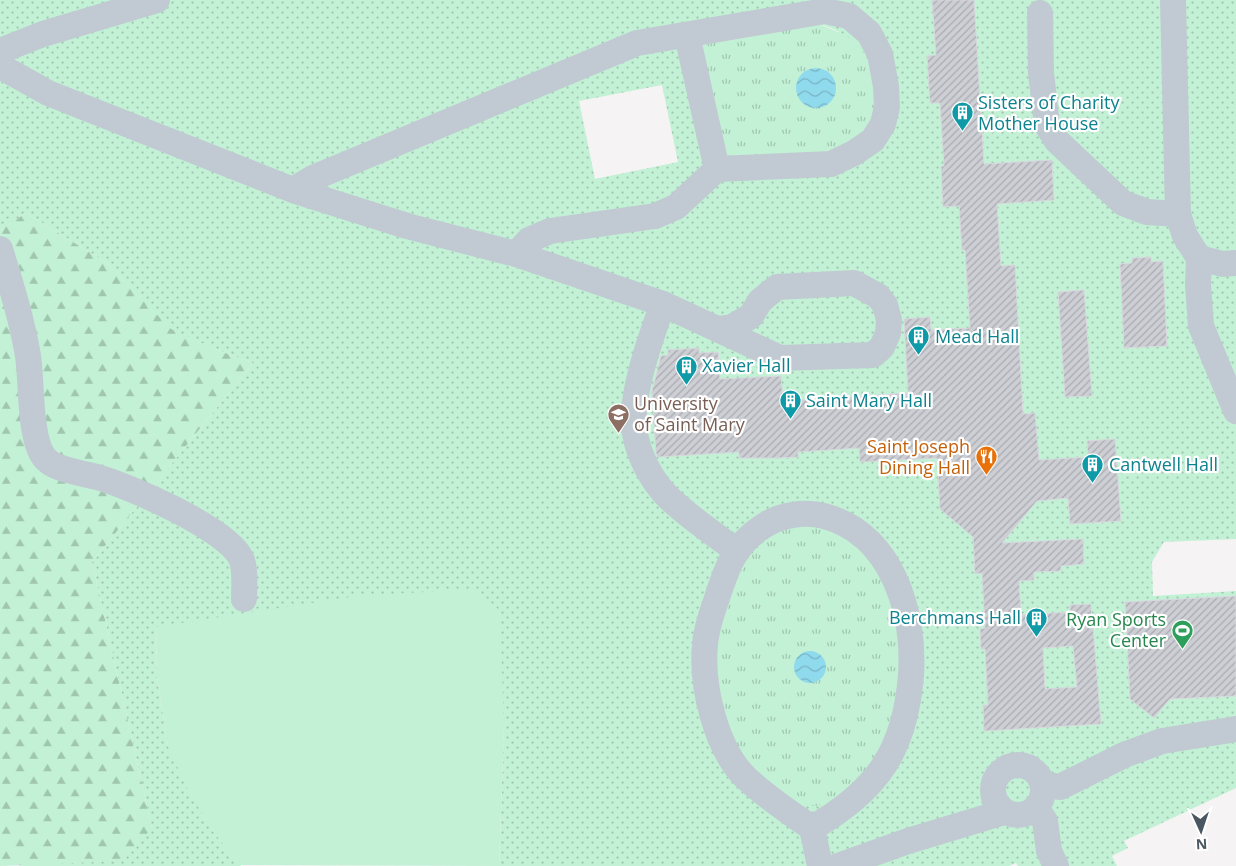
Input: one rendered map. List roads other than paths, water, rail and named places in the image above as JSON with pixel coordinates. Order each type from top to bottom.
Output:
[{"type":"street","points":[[0,51],[43,34],[158,0]]},
{"type":"street","points":[[1173,0],[1178,214],[1185,236],[1199,258],[1198,285],[1201,326],[1236,411]]},
{"type":"street","points":[[293,190],[313,178],[637,43],[825,11],[849,16],[869,33],[880,54],[886,86],[887,107],[883,124],[872,140],[854,153],[831,164],[718,169],[676,207],[655,216],[550,231],[529,240],[516,254]]},
{"type":"street","points":[[1040,13],[1041,72],[1047,125],[1056,141],[1123,203],[1147,212],[1178,214]]},
{"type":"street","points":[[687,35],[718,169]]},
{"type":"street","points":[[0,66],[48,93],[293,190],[407,226],[516,254],[663,304],[780,358],[873,355],[882,347],[888,333],[889,320],[885,305],[878,296],[854,283],[777,287],[760,301],[751,316],[732,327],[718,329]]},
{"type":"street","points":[[0,250],[15,299],[24,338],[37,440],[44,458],[56,466],[100,478],[180,511],[228,542],[241,558],[244,599]]},
{"type":"street","points":[[1199,258],[1223,264],[1236,263]]},
{"type":"street","points":[[663,304],[646,350],[636,402],[634,433],[645,464],[666,495],[735,550]]},
{"type":"street","points":[[812,828],[837,814],[860,796],[883,767],[897,742],[905,719],[912,638],[909,619],[897,583],[883,559],[864,536],[839,520],[813,513],[790,515],[762,526],[735,550],[716,599],[705,645],[705,672],[711,707],[720,740],[745,777],[774,802],[812,828],[820,866]]},
{"type":"street","points":[[838,866],[908,841],[1004,812],[1021,816],[1040,796],[1124,755],[1162,741],[1236,729]]},
{"type":"street","points":[[1004,812],[998,806],[992,791],[997,775],[1003,770],[1019,764],[1027,766],[1034,771],[1045,821],[1049,851],[1056,866]]},
{"type":"water","points":[[820,68],[827,71],[833,77],[836,88],[835,96],[827,105],[820,108],[812,108],[805,105],[797,96],[796,84],[799,77],[808,69]]},
{"type":"water","points":[[810,651],[816,652],[821,656],[825,661],[825,673],[821,678],[816,682],[810,683],[804,682],[799,678],[795,673],[794,667],[795,661],[799,656],[804,652]]},
{"type":"place","name":"Sisters of Charity Mother House","points":[[962,132]]},
{"type":"place","name":"Mead Hall","points":[[919,356]]},
{"type":"place","name":"Xavier Hall","points":[[686,385]]},
{"type":"place","name":"Saint Mary Hall","points":[[790,420]]},
{"type":"place","name":"University of Saint Mary","points":[[618,433]]},
{"type":"place","name":"Saint Joseph Dining Hall","points":[[986,476]]},
{"type":"place","name":"Cantwell Hall","points":[[1093,484]]},
{"type":"place","name":"Berchmans Hall","points":[[1037,637]]},
{"type":"place","name":"Ryan Sports Center","points":[[1182,649]]}]
